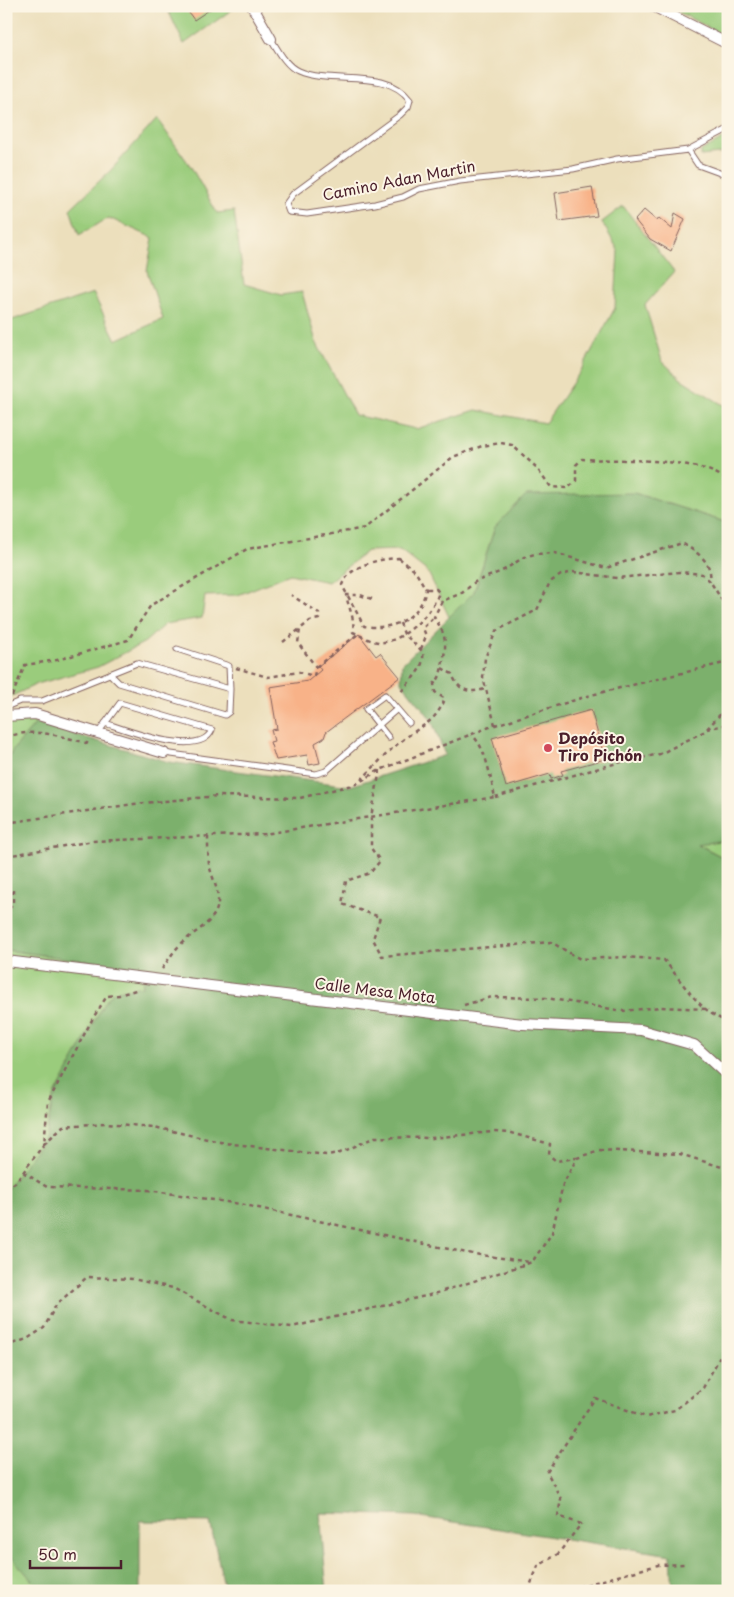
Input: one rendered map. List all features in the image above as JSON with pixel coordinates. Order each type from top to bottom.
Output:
[{"type":"street","name":"Camino Adan Martin","points":[[252,6],[271,39]]},
{"type":"street","points":[[653,6],[728,44]]},
{"type":"street","points":[[6,716],[36,714],[164,753]]},
{"type":"street","name":"Calle Mesa Mota","points":[[6,961],[523,1024],[641,1030],[694,1045],[728,1076]]},
{"type":"lane","name":"Camino Adan Martin","points":[[271,39],[282,56],[297,71],[353,80],[376,80],[398,87],[410,100],[408,107],[400,115],[293,194],[286,204],[289,212],[307,214],[375,204],[403,197],[419,189],[460,181],[573,169],[617,159],[688,150],[728,129]]},
{"type":"lane","points":[[688,150],[698,165],[728,176]]},
{"type":"lane","points":[[111,674],[119,683],[225,715],[229,712],[229,666],[177,649]]},
{"type":"lane","points":[[8,706],[20,700],[42,701],[137,662],[230,689]]},
{"type":"lane","points":[[389,738],[366,709],[385,695],[409,723]]},
{"type":"lane","points":[[98,733],[105,723],[120,703],[212,730],[209,736],[199,742],[184,745],[105,723]]},
{"type":"lane","points":[[164,753],[316,774],[326,771],[397,708]]},
{"type":"path","points":[[8,706],[25,665],[57,660],[128,640],[151,604],[247,549],[365,528],[453,457],[482,446],[501,443],[512,445],[536,467],[551,487],[568,488],[576,481],[576,465],[582,459],[682,463],[722,475],[728,481]]},
{"type":"path","points":[[423,628],[434,617],[442,601],[462,593],[475,582],[504,570],[524,556],[535,554],[555,553],[606,568],[682,543],[702,556],[711,573],[710,581]]},
{"type":"path","points":[[396,558],[404,560],[415,570],[426,589],[419,607],[411,616],[400,623],[377,628],[364,626],[342,585],[353,571],[378,560],[396,558]]},
{"type":"path","points":[[495,725],[495,716],[485,689],[483,677],[485,658],[496,631],[537,610],[550,582],[561,575],[573,572],[618,578],[680,572],[702,574],[710,581],[728,610]]},
{"type":"path","points":[[346,595],[348,606],[355,620],[353,632],[366,640],[380,643],[389,642],[404,634],[428,613],[439,592],[436,589],[426,589]]},
{"type":"path","points":[[283,642],[310,621],[319,619],[319,613],[291,594]]},
{"type":"path","points":[[346,595],[372,598]]},
{"type":"path","points":[[438,597],[442,601]]},
{"type":"path","points":[[356,784],[404,739],[430,724],[439,713],[445,699],[435,692],[434,684],[441,678],[447,647],[442,629],[434,617]]},
{"type":"path","points":[[417,622],[423,628],[426,636],[421,649]]},
{"type":"path","points":[[400,623],[404,634],[421,649],[424,661],[419,672],[401,692]]},
{"type":"path","points":[[300,629],[298,643],[316,667]]},
{"type":"path","points":[[229,666],[268,677],[299,672],[314,676],[316,667],[359,634]]},
{"type":"path","points":[[6,823],[134,804],[218,796],[300,798],[356,784],[380,770],[495,725],[591,696],[728,662]]},
{"type":"path","points":[[442,668],[452,674],[456,684],[464,690],[475,692],[485,689]]},
{"type":"path","points":[[706,730],[728,706]]},
{"type":"path","points":[[6,856],[93,841],[264,834],[495,797],[621,762],[660,754],[706,730],[728,724]]},
{"type":"path","points":[[6,738],[18,733],[56,735],[92,744],[98,733]]},
{"type":"path","points":[[472,735],[478,740],[495,797]]},
{"type":"path","points":[[380,770],[371,817],[371,848],[380,861],[370,873],[346,881],[342,904],[380,917],[373,939],[382,956],[551,942],[580,958],[626,957],[664,960],[707,1009],[719,1019],[728,1021]]},
{"type":"path","points":[[44,1144],[48,1102],[107,996],[119,995],[142,988],[154,978],[179,945],[198,929],[209,924],[216,910],[218,898],[216,882],[209,866],[208,837]]},
{"type":"path","points":[[6,888],[13,889],[13,905],[6,911]]},
{"type":"path","points":[[454,1016],[464,1005],[492,997],[546,998],[622,1011],[660,1007],[707,1009]]},
{"type":"path","points":[[6,1189],[16,1182],[44,1144],[63,1126],[106,1123],[154,1127],[225,1143],[326,1155],[340,1153],[375,1137],[431,1138],[492,1132],[511,1133],[550,1144],[549,1155],[556,1161],[566,1161],[599,1150],[680,1154],[728,1169]]},
{"type":"path","points":[[6,1346],[27,1339],[44,1328],[56,1305],[87,1277],[134,1279],[173,1288],[232,1320],[292,1327],[434,1294],[532,1262],[552,1233],[563,1184],[577,1158]]},
{"type":"path","points":[[23,1172],[47,1187],[148,1190],[240,1204],[467,1253],[532,1262]]},
{"type":"path","points":[[528,1591],[538,1566],[558,1554],[581,1524],[558,1516],[561,1499],[547,1472],[595,1398],[646,1417],[675,1410],[703,1388],[728,1342]]},
{"type":"path","points":[[563,1591],[658,1565],[686,1564]]},
{"type":"green space","points":[[166,6],[237,6],[184,44]]},
{"type":"green space","points":[[667,6],[728,6],[728,38]]},
{"type":"green space","points":[[157,119],[191,167],[217,213],[234,211],[244,284],[281,295],[302,292],[316,342],[355,415],[416,429],[476,410],[545,423],[580,372],[615,308],[618,250],[602,222],[623,206],[674,272],[645,305],[662,361],[681,379],[728,408],[728,523],[634,493],[495,527],[474,592],[449,617],[428,572],[400,550],[367,551],[328,582],[290,574],[238,595],[205,596],[202,618],[165,624],[145,642],[98,667],[37,684],[6,699],[6,322],[93,293],[116,340],[163,319],[147,271],[153,238],[109,218],[79,235],[70,209],[111,170]]},
{"type":"green space","points":[[728,136],[728,153],[701,156],[701,151]]},
{"type":"green space","points":[[634,493],[728,523],[728,840],[697,844],[728,860],[728,1591],[673,1591],[671,1555],[414,1516],[320,1513],[327,1591],[225,1591],[210,1522],[140,1521],[140,1591],[42,1591],[6,1551],[6,1190],[45,1138],[54,1097],[104,1003],[113,992],[142,986],[146,969],[6,950],[6,762],[13,750],[36,723],[169,762],[350,786],[445,755],[431,719],[401,682],[402,664],[474,592],[495,527],[526,495]]},
{"type":"green space","points":[[6,712],[36,723],[13,750],[6,762]]},
{"type":"green space","points":[[728,840],[728,860],[696,843]]},
{"type":"green space","points":[[6,950],[146,968],[142,988],[54,1097],[44,1144],[6,1191]]},
{"type":"green space","points":[[6,1551],[42,1591],[6,1591]]},
{"type":"building","points":[[184,6],[215,6],[194,20]]},
{"type":"building","points":[[592,187],[597,216],[559,221],[555,193]]},
{"type":"building","points":[[644,210],[657,221],[659,218],[672,229],[675,213],[685,219],[671,251],[650,239],[635,220]]},
{"type":"building","points":[[359,634],[376,656],[380,653],[400,677],[326,732],[324,738],[315,743],[320,763],[309,765],[307,755],[276,760],[270,742],[274,741],[271,730],[277,729],[270,687],[308,681],[321,670],[318,666]]},
{"type":"building","name":"Depósito Tiro Pichón","points":[[591,710],[605,759],[561,771],[563,775],[551,779],[550,774],[506,787],[492,738]]},
{"type":"place","name":"Depósito Tiro Pichón","points":[[548,748]]}]
